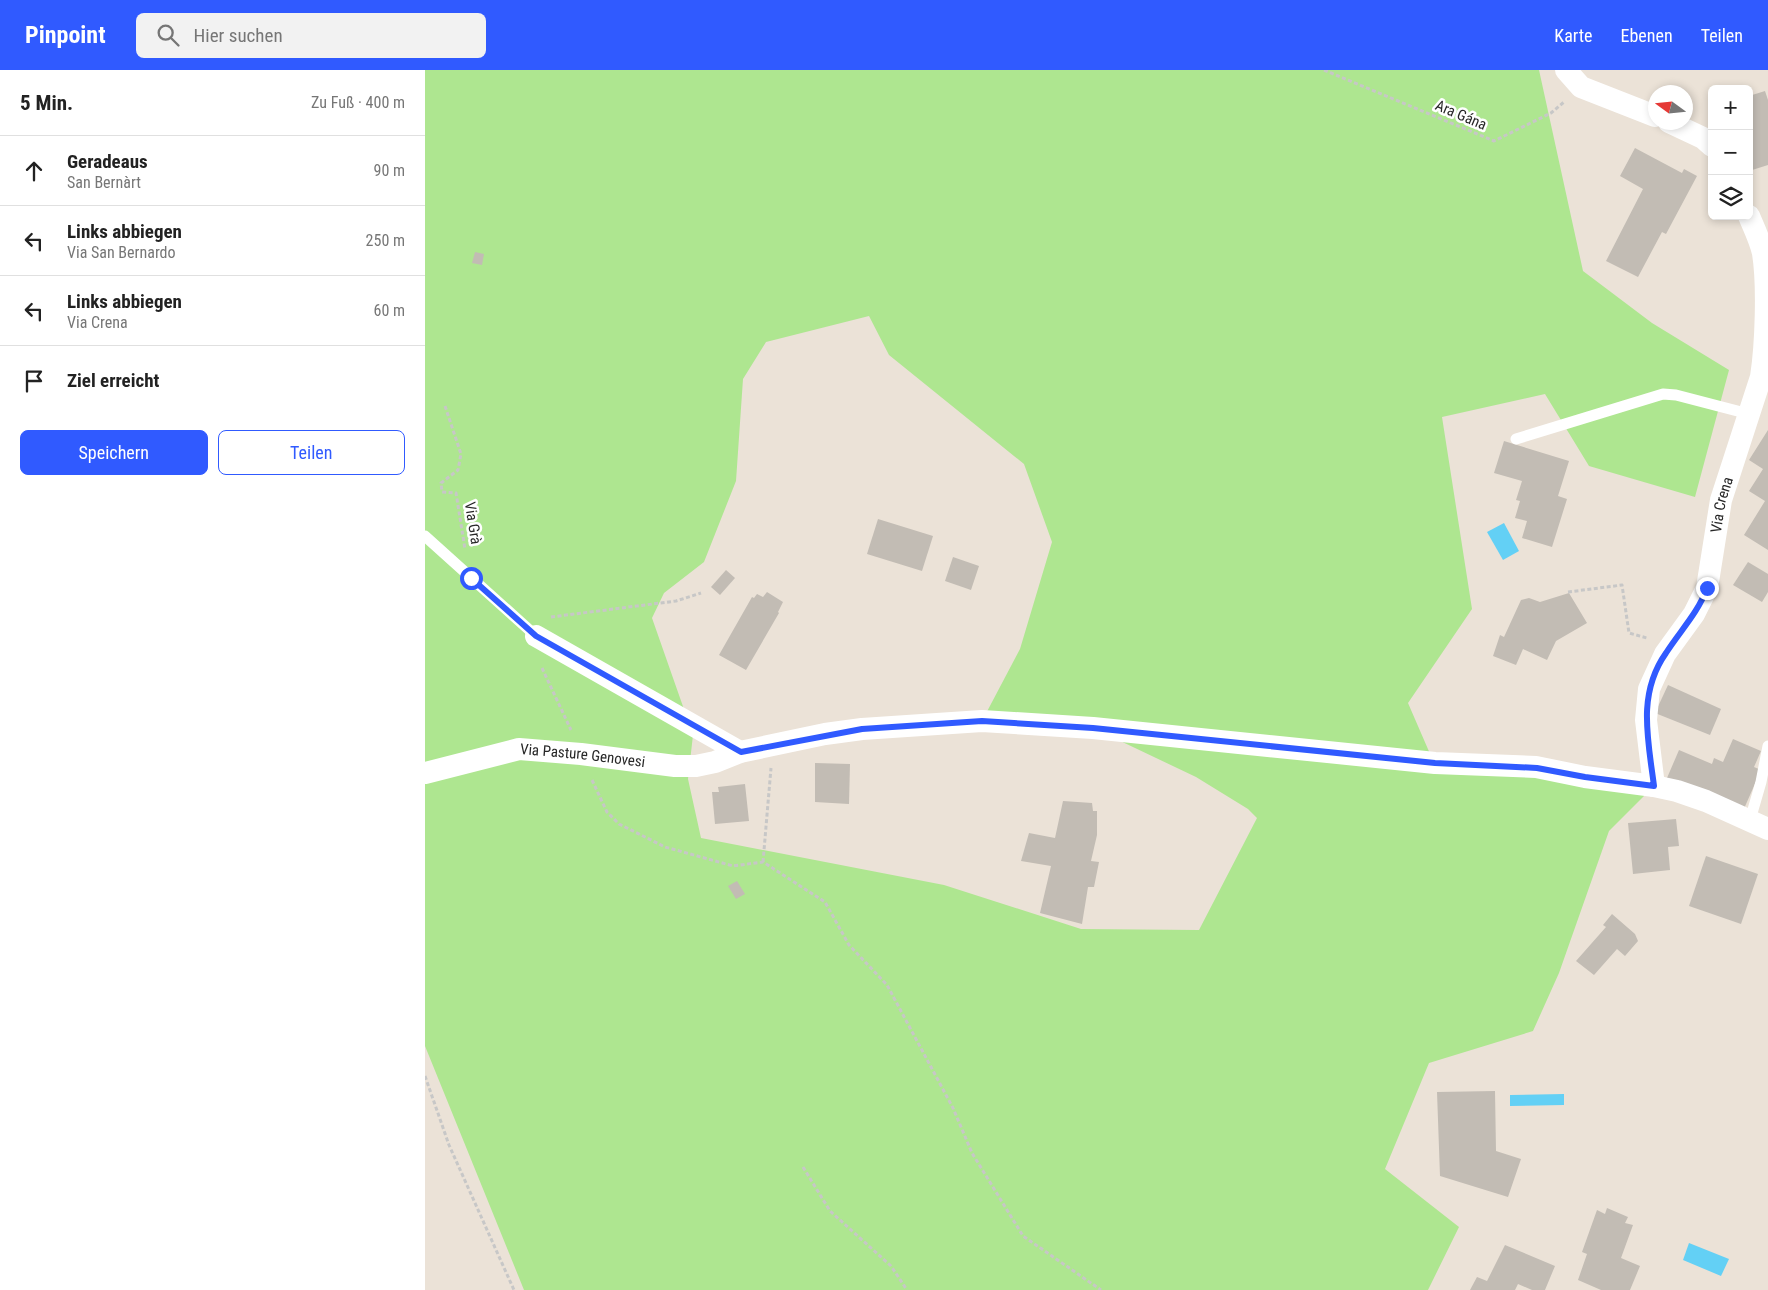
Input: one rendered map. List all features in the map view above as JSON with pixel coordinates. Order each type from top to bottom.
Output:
[{"type":"street","points":[[1566,70],[1581,86],[1648,113]]},
{"type":"street","points":[[1686,130],[1708,142]]},
{"type":"street","name":"Via Crena","points":[[1654,786],[1646,720],[1647,698],[1655,673],[1694,614],[1707,588],[1721,500],[1761,377],[1764,357],[1767,284],[1764,254],[1751,220]]},
{"type":"street","points":[[536,636],[741,752]]},
{"type":"street","name":"Via Pasture Genovesi","points":[[425,774],[519,748],[675,766],[696,766],[715,762],[741,752],[772,745],[862,729],[982,721],[1093,728],[1435,763],[1537,768],[1585,777],[1654,786],[1706,801],[1759,824]]},
{"type":"lane","points":[[1516,439],[1663,394],[1676,395],[1749,414]]},
{"type":"lane","points":[[425,536],[536,636]]},
{"type":"lane","points":[[1759,824],[1761,782],[1768,746]]},
{"type":"path","name":"Ara Gána","points":[[1324,70],[1494,141],[1551,112],[1581,86]]},
{"type":"path","name":"Via Grà","points":[[445,406],[461,454],[458,470],[441,483],[441,492],[456,492],[471,578]]},
{"type":"path","points":[[1568,592],[1622,585],[1629,632],[1672,645]]},
{"type":"path","points":[[536,636],[543,620],[553,617],[659,604],[701,593]]},
{"type":"path","points":[[540,664],[558,698],[607,812],[619,824],[665,847],[733,866],[763,862],[825,902],[849,944],[887,985],[953,1108],[972,1152],[1023,1236],[1101,1290]]},
{"type":"path","points":[[763,862],[772,745]]},
{"type":"path","points":[[425,1076],[449,1145],[515,1290]]},
{"type":"path","points":[[803,1166],[830,1211],[891,1266],[907,1290]]},
{"type":"green space","points":[[425,70],[1539,70],[1583,271],[1652,323],[1729,370],[1695,497],[1589,466],[1545,394],[1442,417],[1472,609],[1408,703],[1434,763],[1654,786],[1609,831],[1559,973],[1533,1031],[1429,1063],[1385,1169],[1459,1227],[1428,1290],[524,1290],[425,1046]],"holes":[[[869,316],[889,355],[1024,464],[1052,542],[1020,649],[982,721],[1093,728],[1196,777],[1248,809],[1257,818],[1199,930],[1081,929],[944,885],[701,838],[688,779],[693,735],[652,618],[664,593],[704,562],[736,481],[743,379],[766,342]]]},
{"type":"water","points":[[1504,523],[1519,551],[1503,560],[1487,532]]},
{"type":"water","points":[[1564,1094],[1564,1105],[1510,1106],[1510,1095]]},
{"type":"water","points":[[1689,1243],[1729,1259],[1721,1276],[1683,1260]]},
{"type":"building","points":[[1765,91],[1768,100],[1768,165],[1753,170],[1753,130],[1753,95]]},
{"type":"building","points":[[1635,148],[1682,173],[1684,169],[1697,176],[1666,234],[1662,232],[1638,277],[1606,261],[1643,189],[1620,176]]},
{"type":"building","points":[[475,252],[484,254],[482,265],[472,263]]},
{"type":"building","points":[[1768,430],[1768,550],[1744,535],[1765,501],[1749,491],[1763,469],[1749,460]]},
{"type":"building","points":[[1504,441],[1569,461],[1558,496],[1567,499],[1552,547],[1522,538],[1527,521],[1515,518],[1520,501],[1516,500],[1522,481],[1494,473]]},
{"type":"building","points":[[878,519],[933,536],[922,571],[867,554]]},
{"type":"building","points":[[953,557],[979,566],[971,590],[945,581]]},
{"type":"building","points":[[1748,562],[1768,574],[1768,592],[1762,602],[1733,585]]},
{"type":"building","points":[[726,570],[735,578],[720,595],[711,587]]},
{"type":"building","points":[[767,592],[783,602],[779,613],[746,670],[719,655],[752,597],[754,598],[757,594],[763,597]]},
{"type":"building","points":[[1569,593],[1587,623],[1556,641],[1547,660],[1523,649],[1516,665],[1493,656],[1500,635],[1504,637],[1521,600],[1529,598],[1540,602]]},
{"type":"building","points":[[1668,685],[1721,709],[1710,735],[1655,713]]},
{"type":"building","points":[[1733,739],[1761,751],[1754,767],[1761,770],[1743,811],[1667,778],[1679,750],[1712,764],[1714,758],[1723,762]]},
{"type":"building","points":[[815,763],[850,764],[849,804],[815,802]]},
{"type":"building","points":[[745,784],[749,821],[715,824],[712,792],[719,792],[718,787]]},
{"type":"building","points":[[1063,801],[1092,803],[1093,811],[1097,811],[1097,835],[1091,861],[1099,862],[1094,887],[1088,887],[1082,924],[1040,913],[1051,866],[1021,861],[1029,833],[1055,838]]},
{"type":"building","points":[[1676,819],[1679,846],[1668,847],[1670,870],[1633,874],[1628,823]]},
{"type":"building","points":[[1706,856],[1758,874],[1741,924],[1689,906]]},
{"type":"building","points":[[737,881],[745,894],[736,899],[728,886]]},
{"type":"building","points":[[1612,914],[1635,934],[1638,941],[1625,956],[1617,949],[1594,975],[1576,961],[1606,927],[1603,925]]},
{"type":"building","points":[[1495,1091],[1496,1151],[1521,1159],[1508,1197],[1440,1176],[1437,1092]]},
{"type":"building","points":[[1607,1208],[1628,1217],[1625,1223],[1633,1225],[1621,1258],[1640,1266],[1630,1290],[1601,1290],[1578,1280],[1587,1254],[1582,1252],[1597,1210],[1605,1214]]},
{"type":"building","points":[[1505,1245],[1555,1266],[1545,1290],[1532,1290],[1518,1284],[1515,1290],[1470,1290],[1477,1277],[1487,1281]]},
{"type":"route","points":[[471,578],[536,636],[741,752],[825,734],[862,729],[982,721],[1093,728],[1435,763],[1537,768],[1585,777],[1654,786],[1646,720],[1649,689],[1658,666],[1694,614],[1707,588]]}]
